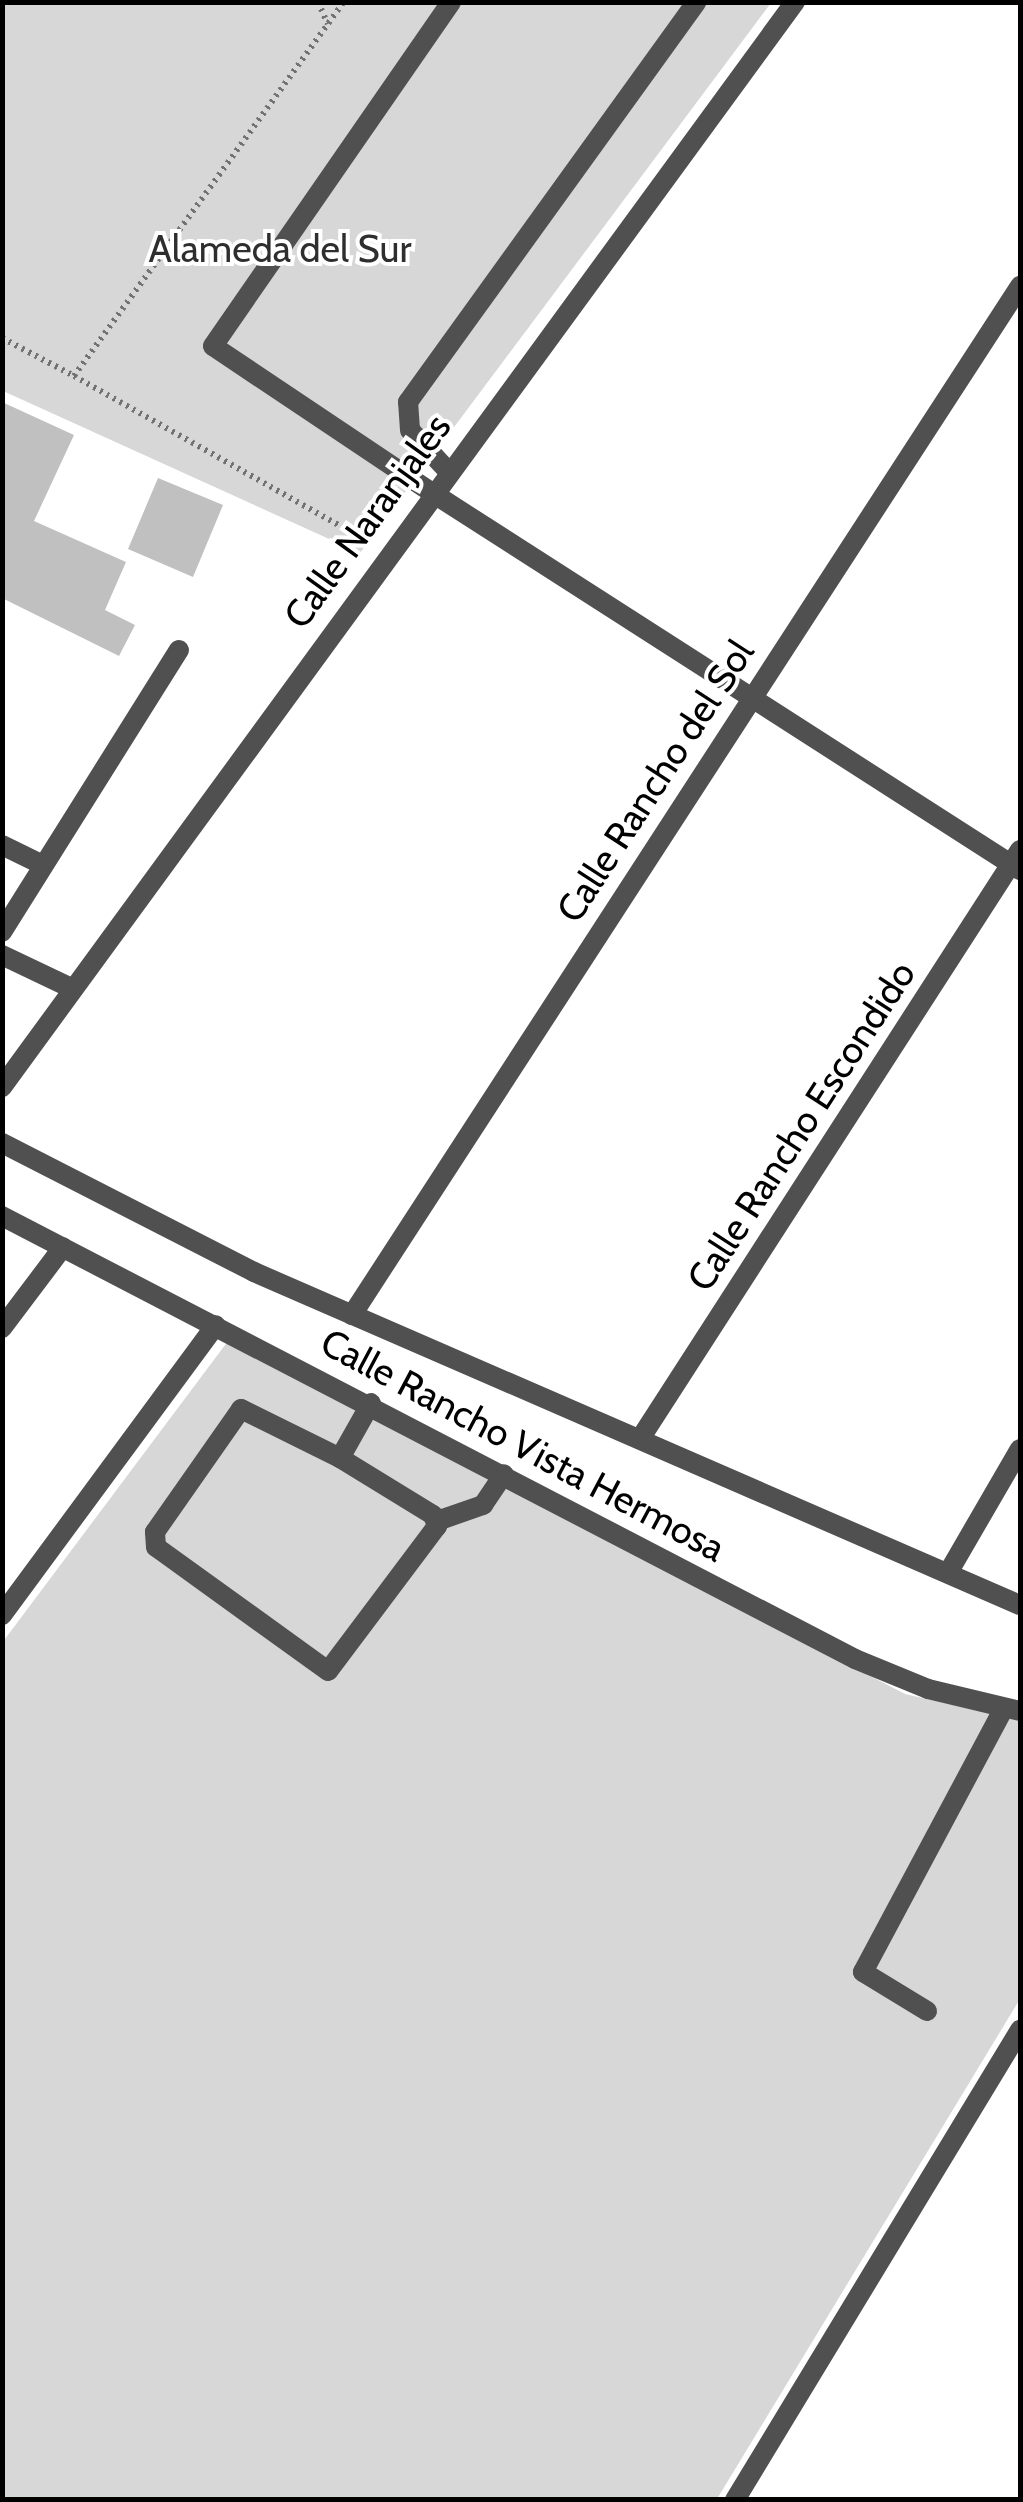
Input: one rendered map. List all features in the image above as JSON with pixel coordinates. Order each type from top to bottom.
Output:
[{"type":"street","points":[[451,2],[213,346],[431,492],[1017,861]]},
{"type":"street","points":[[447,470],[410,430],[408,402],[697,2]]},
{"type":"street","name":"Calle Naranjales","points":[[2,1086],[447,470],[796,2]]},
{"type":"street","name":"Calle Rancho del Sol","points":[[352,1315],[1020,286]]},
{"type":"street","points":[[2,932],[179,650]]},
{"type":"street","points":[[2,844],[43,865]]},
{"type":"street","name":"Calle Rancho Escondido","points":[[640,1439],[1017,861]]},
{"type":"street","points":[[2,955],[70,988]]},
{"type":"street","name":"Calle Rancho Vista Hermosa","points":[[2,1143],[352,1315],[1020,1604]]},
{"type":"street","name":"Calle Rancho Vista Hermosa","points":[[2,1216],[372,1404],[855,1660],[1012,1709]]},
{"type":"street","points":[[2,1328],[63,1247]]},
{"type":"street","points":[[2,1616],[216,1325]]},
{"type":"street","points":[[340,1458],[372,1404]]},
{"type":"street","points":[[437,1521],[340,1458],[241,1409],[155,1532],[156,1547],[328,1672],[437,1521],[483,1504],[504,1474]]},
{"type":"street","points":[[948,1573],[1020,1448]]},
{"type":"street","points":[[927,2011],[864,1972],[1012,1709]]},
{"type":"street","points":[[734,2500],[1020,2030]]},
{"type":"path","points":[[318,2],[328,24]]},
{"type":"path","points":[[74,376],[344,2]]},
{"type":"path","points":[[2,338],[387,552]]},
{"type":"green space","name":"Alameda del Sur","points":[[2,3],[771,3],[360,553],[3,391]]},
{"type":"green space","points":[[228,1341],[905,1694],[1020,1720],[1020,1999],[717,2499],[3,2499],[2,1643]]},
{"type":"building","points":[[2,402],[74,435],[34,521],[126,562],[105,610],[135,625],[119,656],[2,598]]},
{"type":"building","points":[[158,478],[223,505],[193,577],[128,549]]}]
